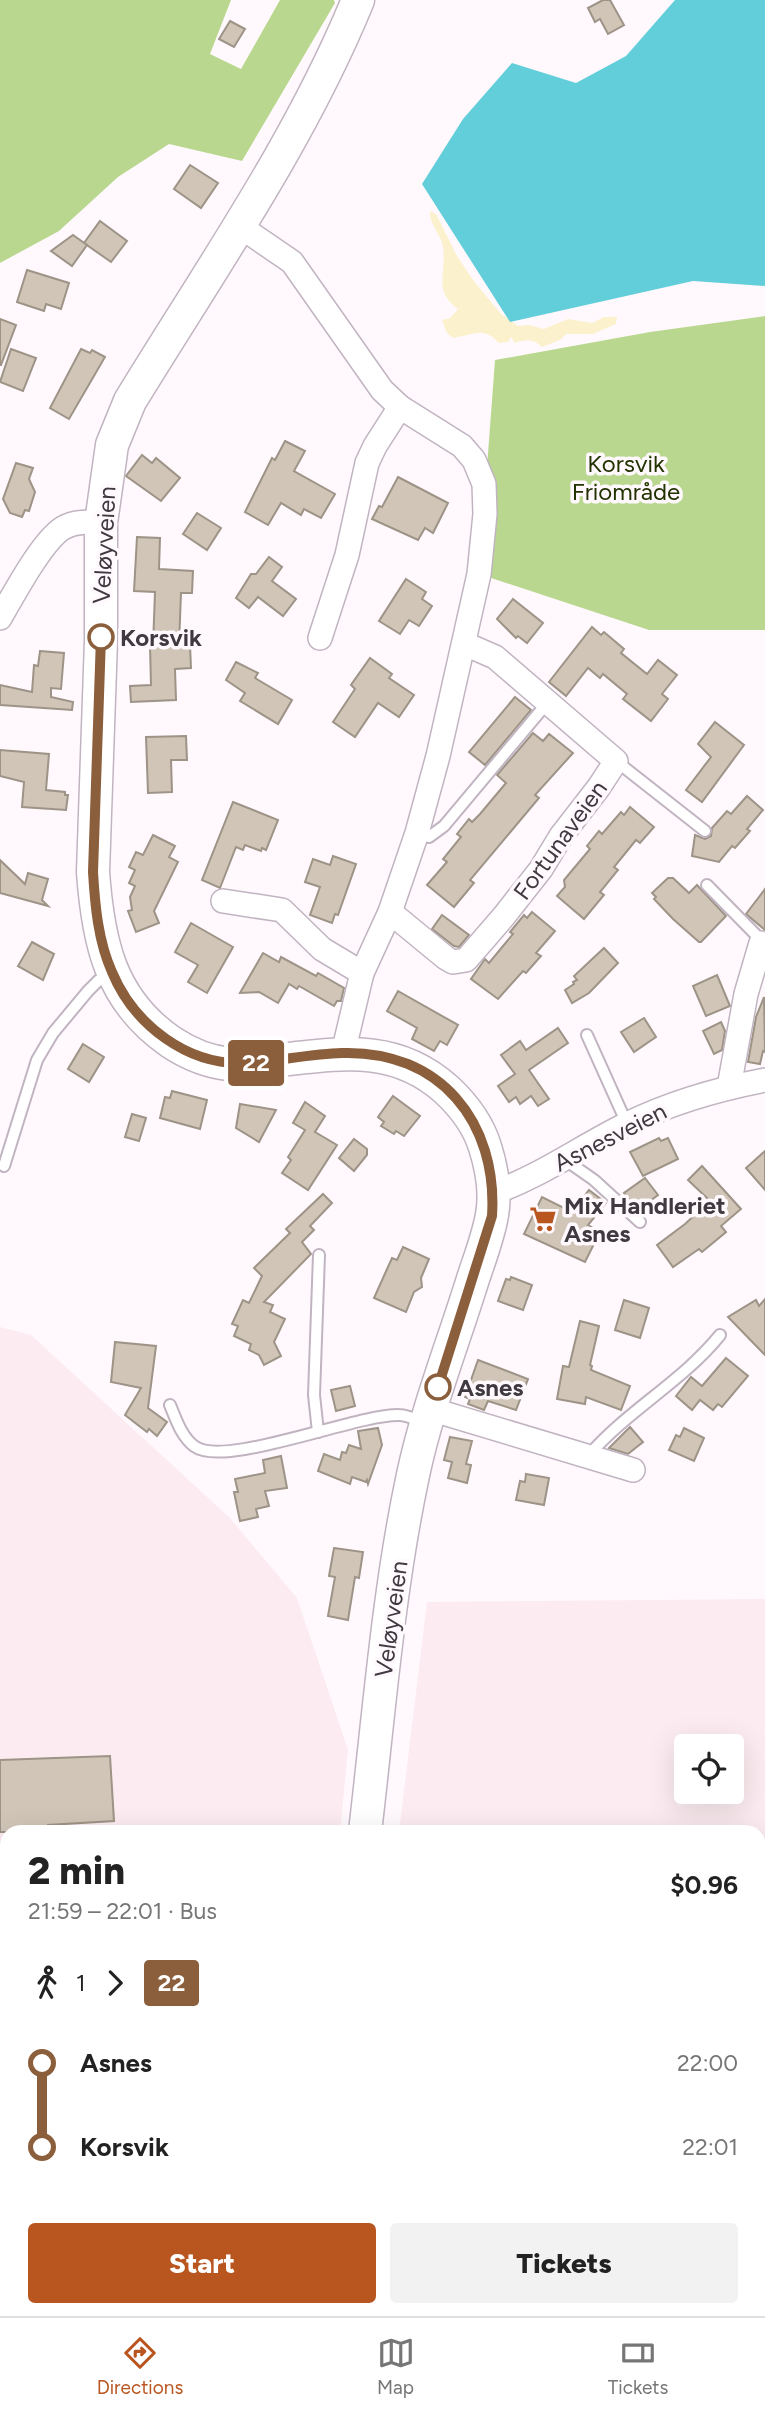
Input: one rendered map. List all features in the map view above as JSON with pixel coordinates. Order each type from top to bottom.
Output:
[{"type":"main road","name":"Veløyveien","points":[[358,0],[337,51],[283,151],[130,401],[112,445],[101,523],[101,640],[93,872],[96,909],[105,955],[112,974],[142,1019],[182,1050],[205,1060],[230,1064],[343,1053],[376,1055],[405,1062],[430,1075],[456,1098],[473,1119],[485,1144],[491,1171],[492,1216],[429,1416],[406,1515],[366,1825]]},
{"type":"street","points":[[238,225],[292,262],[382,390],[400,407],[462,446],[474,460],[484,484],[485,514],[480,568],[465,644],[417,833],[390,912],[362,973],[343,1053]]},
{"type":"street","points":[[320,638],[347,555],[367,463],[400,407]]},
{"type":"street","points":[[0,618],[51,538],[72,524],[101,523]]},
{"type":"street","name":"Fortunaveien","points":[[390,912],[446,958],[453,962],[466,960],[541,869],[561,836],[616,761],[495,657],[465,644]]},
{"type":"street","points":[[223,901],[282,910],[322,948],[362,973]]},
{"type":"street","points":[[729,1087],[746,994],[763,940]]},
{"type":"street","name":"Asnesveien","points":[[493,1193],[517,1185],[627,1124],[666,1107],[729,1087],[765,1080]]},
{"type":"street","points":[[429,1416],[589,1455],[633,1471]]},
{"type":"lane","points":[[417,833],[429,837],[444,827],[548,702]]},
{"type":"lane","points":[[616,761],[705,831]]},
{"type":"lane","points":[[707,885],[763,940]]},
{"type":"lane","points":[[4,1166],[37,1060],[54,1033],[88,991],[112,974]]},
{"type":"lane","points":[[587,1035],[627,1124]]},
{"type":"lane","points":[[565,1159],[594,1180],[640,1222]]},
{"type":"lane","points":[[318,1432],[314,1395],[319,1255]]},
{"type":"lane","points":[[589,1455],[607,1435],[681,1373],[720,1335]]},
{"type":"lane","points":[[170,1405],[184,1436],[196,1448],[217,1452],[252,1448],[400,1414],[429,1416]]},
{"type":"shaded area","points":[[0,1327],[31,1335],[230,1518],[297,1598],[348,1750],[341,1825],[0,1825]]},
{"type":"shaded area","points":[[765,1599],[765,1825],[400,1825],[427,1602]]},
{"type":"green space","points":[[0,0],[231,0],[210,54],[241,69],[280,0],[334,0],[335,3],[242,161],[169,144],[118,177],[59,231],[0,263]]},
{"type":"green space","name":"Korsvik Friområde","points":[[765,316],[765,630],[649,630],[479,574],[495,360],[650,332]]},
{"type":"sand","points":[[430,211],[436,214],[457,256],[473,280],[501,314],[518,326],[529,325],[544,329],[568,319],[592,323],[604,317],[617,317],[616,324],[593,334],[566,334],[560,340],[542,347],[529,340],[515,343],[511,337],[508,342],[499,343],[482,333],[453,338],[447,333],[442,320],[450,318],[458,309],[445,295],[443,288],[443,247],[431,220]]},
{"type":"water","points":[[675,0],[765,0],[765,286],[693,281],[510,322],[422,184],[463,119],[512,63],[576,83],[626,56]]},
{"type":"building","points":[[603,0],[610,0],[624,25],[608,34],[600,19],[595,22],[588,8]]},
{"type":"building","points":[[230,21],[245,29],[234,47],[219,39]]},
{"type":"building","points":[[190,165],[218,183],[201,208],[174,189]]},
{"type":"building","points":[[100,221],[127,241],[111,262],[84,243]]},
{"type":"building","points":[[73,235],[87,245],[72,266],[51,251]]},
{"type":"building","points":[[27,270],[69,283],[61,309],[46,304],[44,311],[17,302]]},
{"type":"building","points":[[0,319],[16,325],[1,365],[0,365]]},
{"type":"building","points":[[11,349],[36,358],[23,391],[0,382]]},
{"type":"building","points":[[81,349],[90,353],[92,350],[105,357],[69,419],[50,408]]},
{"type":"building","points":[[285,441],[305,451],[294,471],[335,494],[321,518],[304,509],[301,515],[281,503],[268,525],[245,512],[272,458],[275,460]]},
{"type":"building","points":[[142,455],[152,463],[156,458],[180,478],[161,501],[126,476]]},
{"type":"building","points":[[16,463],[33,468],[29,479],[35,492],[29,511],[25,510],[22,517],[10,513],[3,499]]},
{"type":"building","points":[[398,477],[448,503],[433,533],[425,528],[418,540],[372,519],[379,506],[382,507]]},
{"type":"building","points":[[197,513],[221,528],[207,550],[183,534]]},
{"type":"building","points":[[137,537],[160,538],[159,569],[193,571],[192,593],[181,593],[179,645],[190,645],[191,668],[175,669],[176,700],[131,702],[130,686],[151,685],[150,646],[153,646],[155,592],[134,591]]},
{"type":"building","points":[[269,557],[282,567],[272,581],[296,599],[283,616],[258,597],[249,608],[236,598],[251,574],[256,574]]},
{"type":"building","points":[[406,579],[426,592],[422,599],[432,606],[419,626],[409,620],[400,634],[379,621]]},
{"type":"building","points":[[513,599],[543,623],[527,643],[518,636],[516,638],[497,619]]},
{"type":"building","points":[[592,627],[601,635],[604,632],[624,649],[621,653],[647,674],[658,660],[677,675],[662,694],[668,699],[651,721],[623,699],[627,694],[603,674],[600,678],[588,668],[566,696],[549,682]]},
{"type":"building","points":[[40,651],[64,653],[61,689],[51,688],[51,697],[73,702],[72,710],[0,705],[0,685],[32,692],[34,665],[38,666]]},
{"type":"building","points":[[370,658],[392,674],[389,678],[414,695],[399,717],[378,703],[355,737],[333,722],[355,689],[351,685]]},
{"type":"building","points":[[236,662],[258,673],[255,678],[292,700],[278,724],[240,701],[245,693],[226,680]]},
{"type":"building","points":[[515,697],[531,710],[485,765],[469,752]]},
{"type":"building","points":[[715,722],[744,745],[702,802],[686,790],[711,757],[698,744]]},
{"type":"building","points":[[533,733],[543,741],[549,734],[573,753],[535,795],[539,798],[470,880],[474,883],[454,907],[427,885],[447,862],[443,859],[461,837],[457,834],[469,819],[472,822],[480,814],[506,783],[497,775]]},
{"type":"building","points":[[186,736],[187,760],[171,760],[172,792],[148,793],[146,737]]},
{"type":"building","points":[[0,750],[49,754],[46,790],[65,792],[65,795],[68,795],[66,810],[22,807],[24,782],[0,776]]},
{"type":"building","points":[[747,796],[763,810],[735,848],[732,846],[719,862],[692,856],[695,835],[705,839],[711,836],[712,828],[727,811],[731,814]]},
{"type":"building","points":[[233,802],[278,820],[266,850],[262,848],[261,851],[245,845],[243,850],[236,847],[220,888],[202,880]]},
{"type":"building","points":[[630,807],[654,827],[640,843],[636,840],[614,867],[618,870],[600,892],[604,895],[584,919],[557,896],[565,887],[564,880],[590,849],[587,846],[599,831],[602,834],[621,812],[624,815]]},
{"type":"building","points":[[153,835],[175,846],[169,857],[178,862],[154,911],[159,923],[136,932],[128,911],[132,910],[130,897],[135,886],[129,883],[135,870],[129,867],[136,852],[143,855]]},
{"type":"building","points":[[333,856],[356,864],[338,915],[335,914],[332,923],[310,915],[320,887],[305,882],[313,859],[330,865]]},
{"type":"building","points":[[0,860],[25,884],[28,873],[48,879],[42,900],[48,906],[0,893]]},
{"type":"building","points":[[668,878],[673,878],[689,893],[697,885],[726,916],[701,942],[654,899],[656,897],[652,893]]},
{"type":"building","points":[[765,889],[765,930],[746,914]]},
{"type":"building","points":[[532,912],[555,931],[536,953],[541,956],[526,973],[523,971],[498,999],[471,979],[485,959],[489,963],[513,934],[510,932],[524,915],[527,918]]},
{"type":"building","points":[[442,915],[469,935],[459,947],[432,929]]},
{"type":"building","points":[[191,923],[233,947],[207,993],[188,982],[198,965],[175,952]]},
{"type":"building","points":[[32,942],[54,954],[43,980],[18,966]]},
{"type":"building","points":[[604,948],[618,963],[589,993],[572,1003],[565,990],[577,980],[574,976]]},
{"type":"building","points":[[263,953],[279,962],[281,957],[344,988],[341,1001],[337,1001],[334,1006],[299,986],[297,989],[289,984],[278,1003],[259,992],[240,993]]},
{"type":"building","points":[[717,975],[730,1006],[706,1016],[693,986]]},
{"type":"building","points":[[398,991],[458,1025],[447,1045],[440,1041],[434,1051],[412,1039],[417,1028],[387,1011]]},
{"type":"building","points":[[764,997],[765,1052],[763,1051],[760,1064],[748,1062],[756,1017]]},
{"type":"building","points":[[644,1018],[656,1037],[634,1052],[621,1032]]},
{"type":"building","points":[[721,1022],[725,1031],[722,1050],[714,1054],[703,1031]]},
{"type":"building","points":[[558,1028],[568,1043],[529,1070],[549,1099],[538,1106],[531,1096],[520,1104],[516,1097],[509,1102],[498,1086],[515,1074],[501,1055],[520,1041],[526,1050]]},
{"type":"building","points":[[83,1044],[104,1057],[89,1082],[68,1069]]},
{"type":"building","points":[[172,1091],[207,1100],[200,1129],[160,1118],[165,1097],[170,1098]]},
{"type":"building","points":[[393,1096],[420,1116],[404,1136],[396,1131],[394,1134],[381,1126],[384,1122],[378,1117]]},
{"type":"building","points":[[305,1102],[325,1116],[315,1132],[337,1145],[308,1190],[282,1173],[291,1160],[288,1157],[305,1130],[293,1123]]},
{"type":"building","points":[[240,1104],[276,1110],[259,1142],[236,1128]]},
{"type":"building","points":[[132,1114],[146,1118],[139,1141],[125,1137]]},
{"type":"building","points":[[659,1138],[661,1141],[668,1138],[678,1159],[643,1176],[630,1152]]},
{"type":"building","points":[[354,1139],[367,1149],[367,1155],[354,1171],[339,1158]]},
{"type":"building","points":[[765,1151],[765,1190],[746,1168]]},
{"type":"building","points":[[702,1166],[741,1209],[721,1226],[726,1232],[702,1252],[699,1249],[673,1267],[657,1245],[710,1201],[688,1180]]},
{"type":"building","points":[[645,1178],[658,1195],[638,1210],[624,1193]]},
{"type":"building","points":[[589,1190],[606,1203],[588,1225],[600,1232],[585,1262],[524,1234],[542,1197],[572,1212]]},
{"type":"building","points":[[323,1194],[332,1203],[310,1226],[314,1230],[302,1242],[311,1254],[264,1302],[273,1305],[270,1312],[285,1319],[274,1342],[281,1356],[264,1365],[259,1355],[249,1350],[251,1344],[234,1336],[238,1326],[232,1324],[243,1300],[249,1303],[262,1276],[254,1268],[290,1233],[286,1229]]},
{"type":"building","points":[[403,1247],[429,1259],[421,1278],[422,1287],[414,1292],[406,1312],[374,1298],[392,1258],[397,1260]]},
{"type":"building","points":[[511,1277],[532,1285],[523,1310],[498,1301],[506,1279],[510,1280]]},
{"type":"building","points":[[765,1299],[765,1355],[728,1317],[756,1300],[759,1306]]},
{"type":"building","points":[[624,1300],[649,1308],[640,1338],[615,1330]]},
{"type":"building","points":[[580,1321],[599,1326],[591,1370],[630,1386],[621,1410],[586,1397],[585,1404],[557,1399],[563,1366],[569,1367]]},
{"type":"building","points":[[115,1342],[156,1346],[148,1408],[167,1422],[157,1436],[149,1429],[147,1432],[125,1415],[141,1388],[111,1382]]},
{"type":"building","points":[[726,1358],[748,1376],[722,1407],[718,1404],[713,1410],[700,1400],[692,1410],[676,1396],[691,1377],[702,1386]]},
{"type":"building","points":[[478,1360],[528,1379],[516,1410],[488,1401],[484,1410],[468,1404],[470,1399],[465,1397]]},
{"type":"building","points":[[350,1386],[355,1406],[336,1411],[331,1390]]},
{"type":"building","points":[[630,1427],[643,1442],[628,1454],[609,1448]]},
{"type":"building","points":[[378,1428],[382,1445],[368,1484],[367,1480],[366,1482],[352,1477],[350,1484],[318,1471],[324,1454],[340,1460],[342,1452],[346,1453],[349,1445],[361,1449],[358,1431]]},
{"type":"building","points":[[684,1428],[704,1438],[694,1461],[669,1450],[676,1435],[680,1437]]},
{"type":"building","points":[[450,1437],[472,1441],[466,1464],[471,1465],[467,1483],[448,1478],[452,1462],[444,1460]]},
{"type":"building","points":[[281,1456],[287,1488],[265,1491],[269,1506],[256,1509],[258,1517],[240,1521],[234,1492],[238,1492],[235,1479],[265,1473],[263,1460]]},
{"type":"building","points":[[526,1474],[549,1478],[544,1505],[516,1500],[520,1481],[525,1482]]},
{"type":"building","points":[[334,1548],[363,1552],[359,1578],[355,1577],[348,1620],[328,1616],[335,1577],[329,1576]]},
{"type":"building","points":[[110,1756],[114,1821],[0,1825],[0,1760]]},
{"type":"bus line","name":"22","points":[[101,637],[93,872],[96,909],[105,955],[112,974],[142,1019],[182,1050],[205,1060],[230,1064],[343,1053],[376,1055],[405,1062],[430,1075],[456,1098],[473,1119],[485,1144],[491,1171],[492,1216],[438,1387]]},
{"type":"place","name":"Korsvik","points":[[101,637]]},
{"type":"place","name":"Mix Handleriet Asnes","points":[[543,1219]]},
{"type":"place","name":"Asnes","points":[[438,1387]]}]
